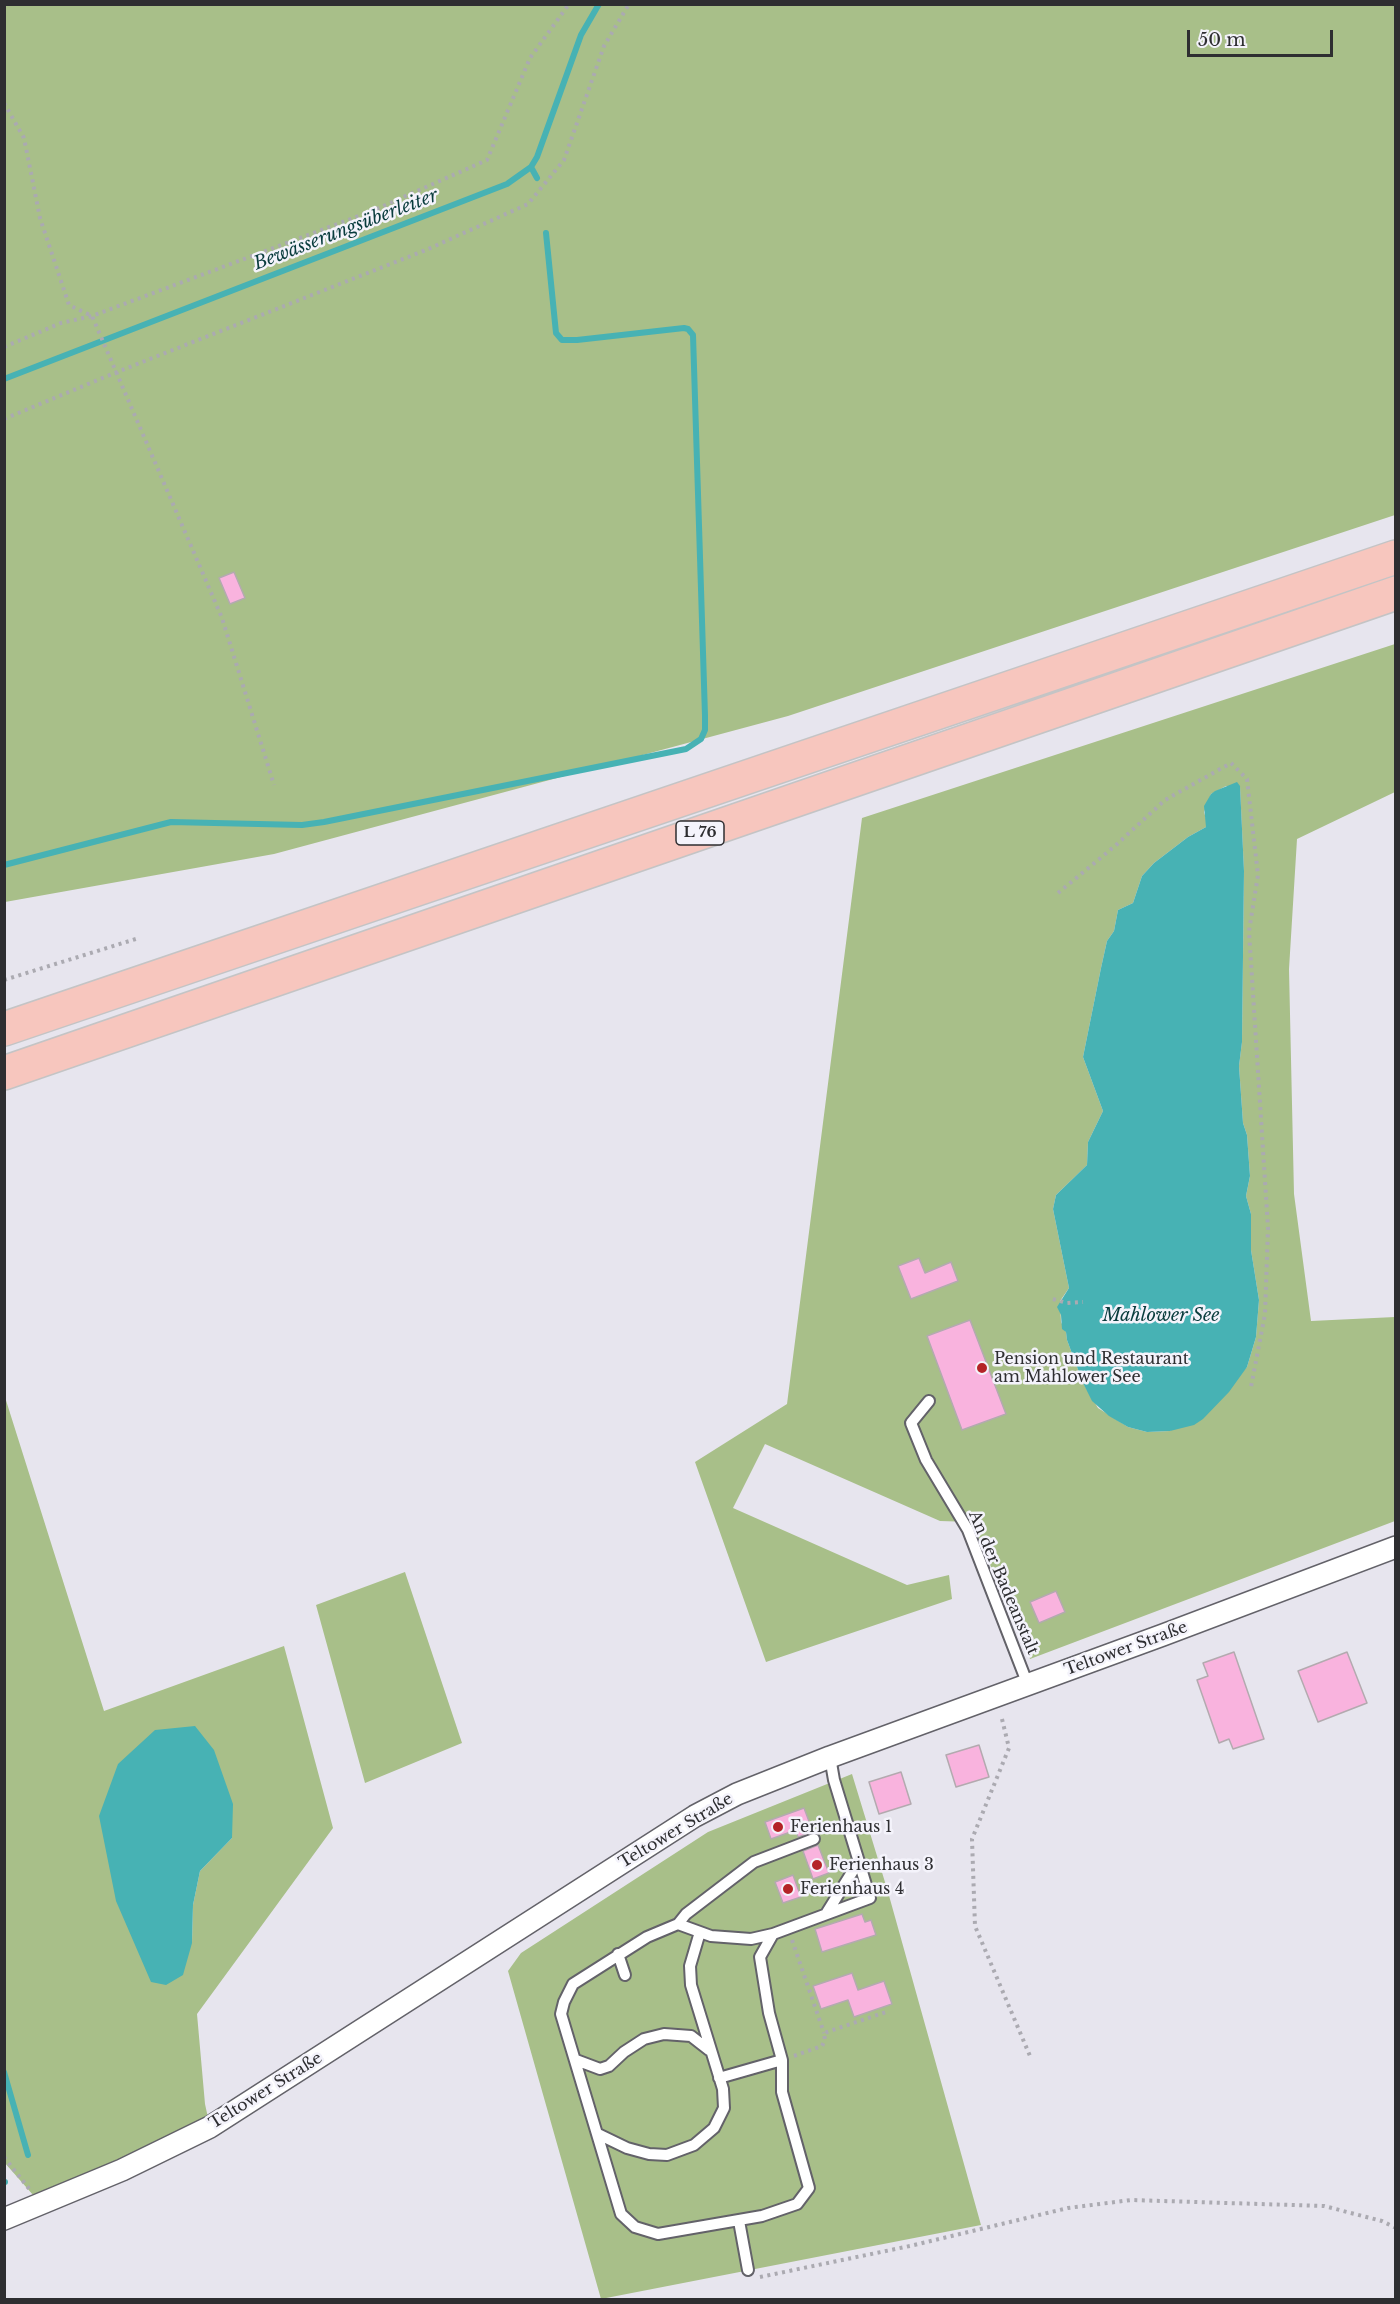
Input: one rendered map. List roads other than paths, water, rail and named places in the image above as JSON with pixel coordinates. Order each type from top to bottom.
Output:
[{"type":"main road","name":"L 76","points":[[4,1029],[1395,557]]},
{"type":"main road","name":"L 76","points":[[4,1073],[1395,593]]},
{"type":"street","name":"Teltower Straße","points":[[4,2219],[37,2200],[122,2170],[210,2127],[695,1816],[762,1783],[1395,1547]]},
{"type":"lane","name":"An der Badeanstalt","points":[[929,1401],[912,1424],[926,1460],[968,1530],[1028,1685]]},
{"type":"lane","points":[[678,1924],[711,1936],[751,1939],[773,1934],[870,1898],[834,1780],[830,1757]]},
{"type":"lane","points":[[773,1934],[760,1957],[769,2013],[782,2060],[782,2092],[809,2188],[797,2204],[739,2221],[658,2234],[635,2227],[621,2214],[561,2014],[564,2002],[573,1984],[647,1937],[678,1924],[686,1914],[754,1862],[814,1839]]},
{"type":"lane","points":[[826,1914],[859,1861]]},
{"type":"lane","points":[[598,2134],[627,2148],[649,2154],[668,2155],[694,2145],[714,2128],[724,2108],[723,2089],[709,2050],[691,1985],[690,1966],[700,1932]]},
{"type":"lane","points":[[618,1954],[626,1975]]},
{"type":"lane","points":[[576,2060],[600,2069],[609,2066],[624,2052],[644,2039],[664,2034],[691,2036],[709,2050]]},
{"type":"lane","points":[[719,2078],[782,2060]]},
{"type":"lane","points":[[739,2221],[748,2270]]},
{"type":"water","name":"Mahlower See","points":[[1237,782],[1240,786],[1244,871],[1242,1042],[1239,1066],[1250,1176],[1246,1196],[1251,1214],[1251,1250],[1259,1300],[1256,1337],[1247,1367],[1229,1392],[1203,1419],[1194,1425],[1170,1431],[1147,1432],[1128,1427],[1109,1416],[1092,1401],[1083,1383],[1066,1332],[1062,1329],[1061,1315],[1057,1307],[1069,1288],[1053,1209],[1056,1195],[1087,1165],[1088,1142],[1103,1111],[1083,1057],[1107,941],[1114,931],[1118,910],[1133,903],[1142,876],[1154,863],[1188,837],[1206,827],[1204,806],[1211,794]]},
{"type":"water","points":[[195,1726],[214,1750],[233,1804],[232,1838],[200,1871],[193,1905],[192,1943],[183,1975],[166,1985],[151,1982],[116,1901],[99,1816],[118,1764],[155,1730]]},
{"type":"waterway","name":"Bewässerungsüberleiter","points":[[4,379],[507,184],[531,167],[537,157],[581,35],[599,4]]},
{"type":"waterway","points":[[531,167],[537,178]]},
{"type":"waterway","points":[[4,865],[171,822],[302,825],[324,822],[686,749],[701,739],[705,730],[705,716],[693,335],[684,328],[562,340],[556,333],[546,233]]},
{"type":"waterway","points":[[4,2072],[28,2155]]},
{"type":"place","name":"Pension und Restaurant am Mahlower See","points":[[982,1368]]},
{"type":"place","name":"Ferienhaus 1","points":[[778,1827]]},
{"type":"place","name":"Ferienhaus 3","points":[[817,1865]]},
{"type":"place","name":"Ferienhaus 4","points":[[788,1889]]}]
